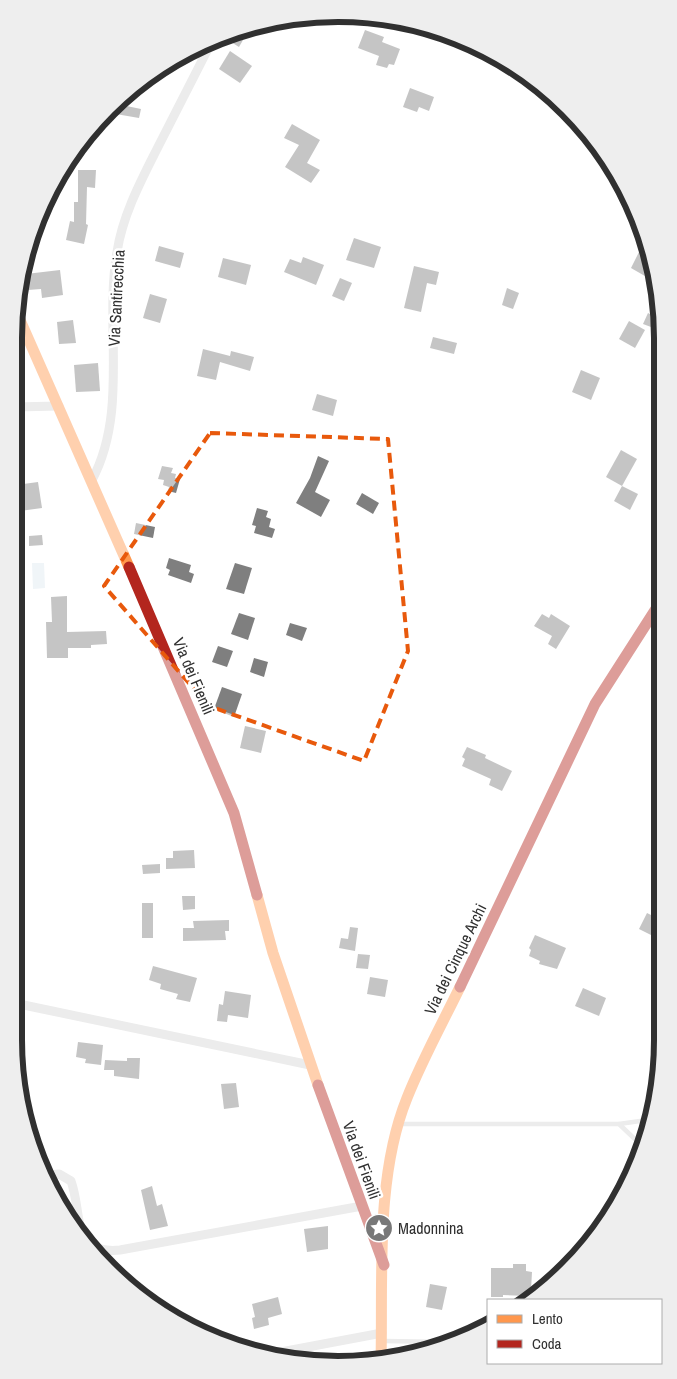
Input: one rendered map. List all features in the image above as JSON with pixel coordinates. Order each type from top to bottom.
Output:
[{"type":"street","name":"Via Santirecchia","points":[[92,480],[103,455],[107,435],[113,379],[115,275],[119,242],[138,186],[207,52]]},
{"type":"street","name":"Via dei Fienili","points":[[23,326],[92,480],[237,822],[267,934],[310,1065],[384,1265]]},
{"type":"street","points":[[22,407],[59,406]]},
{"type":"street","name":"Via dei Cinque Archi","points":[[380,1354],[386,1186],[399,1124],[412,1085],[592,709],[654,612]]},
{"type":"street","points":[[22,1005],[310,1065]]},
{"type":"street","points":[[53,1175],[59,1174],[71,1181],[80,1221]]},
{"type":"street","points":[[101,1249],[120,1250],[362,1206]]},
{"type":"street","points":[[286,1352],[381,1337]]},
{"type":"lane","points":[[399,1124],[619,1124],[644,1120]]},
{"type":"lane","points":[[619,1124],[638,1142]]},
{"type":"lane","points":[[381,1337],[436,1341]]},
{"type":"highlighted area","points":[[210,433],[388,439],[408,651],[364,761],[209,706],[104,586]]},
{"type":"shaded area","points":[[32,563],[44,563],[45,588],[33,589]]},
{"type":"building","points":[[365,30],[384,37],[382,42],[400,49],[394,65],[389,64],[387,68],[376,65],[379,56],[358,48]]},
{"type":"building","points":[[245,37],[239,47],[231,42]]},
{"type":"building","points":[[230,51],[252,66],[240,83],[219,69]]},
{"type":"building","points":[[410,88],[434,97],[429,111],[419,107],[417,112],[403,107]]},
{"type":"building","points":[[125,106],[141,109],[139,118],[116,114]]},
{"type":"building","points":[[292,124],[320,140],[307,163],[320,170],[311,183],[285,167],[299,145],[284,138]]},
{"type":"building","points":[[78,170],[96,170],[95,188],[87,187],[86,224],[88,225],[84,244],[66,240],[70,221],[74,222],[74,202],[78,202]]},
{"type":"building","points":[[354,238],[381,247],[374,268],[346,260]]},
{"type":"building","points":[[159,246],[184,253],[180,268],[155,261]]},
{"type":"building","points":[[641,248],[641,248],[648,278],[631,268]]},
{"type":"building","points":[[303,257],[324,265],[316,285],[284,272],[290,259],[301,263]]},
{"type":"building","points":[[223,258],[251,265],[246,285],[218,277]]},
{"type":"building","points":[[414,266],[439,272],[436,285],[427,283],[421,312],[404,308]]},
{"type":"building","points":[[60,270],[63,295],[42,298],[41,289],[28,290],[30,274]]},
{"type":"building","points":[[340,278],[352,283],[344,301],[332,296]]},
{"type":"building","points":[[507,288],[519,293],[513,309],[502,305]]},
{"type":"building","points":[[150,294],[167,299],[160,323],[143,318]]},
{"type":"building","points":[[648,313],[654,316],[651,327],[643,324]]},
{"type":"building","points":[[73,320],[76,343],[59,344],[57,322]]},
{"type":"building","points":[[629,321],[645,330],[635,348],[619,339]]},
{"type":"building","points":[[433,337],[457,343],[454,354],[430,348]]},
{"type":"building","points":[[203,349],[230,356],[231,351],[254,357],[250,371],[220,362],[216,380],[197,376]]},
{"type":"building","points":[[98,363],[100,391],[76,392],[74,365]]},
{"type":"building","points":[[581,370],[600,378],[591,400],[572,392]]},
{"type":"building","points":[[317,394],[337,400],[333,416],[312,410]]},
{"type":"building","points":[[621,450],[637,459],[622,486],[606,477]]},
{"type":"building","points":[[318,456],[329,461],[315,492],[330,500],[321,517],[296,503],[310,478]]},
{"type":"building","points":[[162,466],[173,468],[171,473],[176,474],[175,478],[180,479],[176,493],[168,491],[169,487],[163,485],[164,480],[158,479]]},
{"type":"building","points":[[38,482],[42,508],[22,511],[22,484]]},
{"type":"building","points":[[622,486],[638,494],[630,510],[614,501]]},
{"type":"building","points":[[362,493],[379,503],[373,514],[356,504]]},
{"type":"building","points":[[257,508],[268,511],[266,517],[271,519],[269,527],[275,529],[272,538],[254,533],[256,526],[252,525]]},
{"type":"building","points":[[136,523],[155,527],[153,538],[134,534]]},
{"type":"building","points":[[42,535],[43,545],[29,546],[29,536]]},
{"type":"building","points":[[169,558],[191,565],[189,572],[194,574],[191,583],[168,575],[170,570],[166,568]]},
{"type":"building","points":[[235,563],[252,568],[244,594],[226,589]]},
{"type":"building","points":[[67,596],[67,632],[106,631],[107,644],[91,645],[91,648],[68,648],[68,658],[47,658],[46,622],[52,622],[51,597]]},
{"type":"building","points":[[239,613],[255,618],[248,640],[231,634]]},
{"type":"building","points":[[542,614],[549,618],[551,614],[570,626],[556,649],[548,644],[552,636],[534,626]]},
{"type":"building","points":[[290,623],[307,628],[302,641],[286,635]]},
{"type":"building","points":[[218,646],[233,651],[227,667],[212,662]]},
{"type":"building","points":[[254,658],[268,662],[264,677],[250,672]]},
{"type":"building","points":[[222,687],[242,694],[234,717],[214,709]]},
{"type":"building","points":[[245,726],[266,731],[261,753],[240,748]]},
{"type":"building","points":[[467,747],[486,755],[485,758],[512,771],[502,791],[489,785],[491,779],[462,766],[465,759],[462,757]]},
{"type":"building","points":[[194,850],[195,868],[166,869],[166,858],[173,858],[173,851]]},
{"type":"building","points":[[160,864],[160,873],[143,874],[142,865]]},
{"type":"building","points":[[182,896],[195,896],[195,909],[183,910]]},
{"type":"building","points":[[142,903],[153,903],[153,938],[142,938]]},
{"type":"building","points":[[647,913],[654,916],[654,929],[651,935],[639,929]]},
{"type":"building","points":[[229,920],[229,931],[225,931],[226,940],[183,941],[183,928],[194,928],[193,921]]},
{"type":"building","points":[[350,927],[358,928],[355,951],[339,948],[341,938],[348,939]]},
{"type":"building","points":[[535,935],[566,948],[557,969],[539,964],[540,961],[529,956],[531,950],[529,948]]},
{"type":"building","points":[[358,954],[370,955],[368,969],[356,968]]},
{"type":"building","points":[[153,966],[197,978],[190,1002],[176,999],[178,994],[160,989],[161,984],[149,980]]},
{"type":"building","points":[[370,977],[388,980],[385,997],[367,994]]},
{"type":"building","points":[[583,988],[606,998],[599,1016],[575,1006]]},
{"type":"building","points":[[225,991],[251,995],[248,1018],[228,1015],[227,1022],[217,1021],[219,1004],[223,1005]]},
{"type":"building","points":[[78,1042],[103,1045],[101,1065],[85,1063],[86,1059],[76,1057]]},
{"type":"building","points":[[127,1058],[140,1058],[139,1079],[114,1076],[114,1070],[104,1070],[105,1060],[127,1061]]},
{"type":"building","points":[[236,1083],[239,1107],[224,1109],[221,1084]]},
{"type":"building","points":[[152,1186],[157,1206],[162,1204],[168,1226],[150,1230],[141,1190]]},
{"type":"building","points":[[328,1226],[328,1249],[307,1252],[304,1229]]},
{"type":"building","points":[[513,1264],[526,1264],[526,1271],[532,1272],[531,1290],[527,1290],[527,1294],[524,1296],[503,1295],[503,1297],[491,1297],[491,1268],[513,1268]]},
{"type":"building","points":[[430,1284],[447,1287],[442,1310],[426,1307]]},
{"type":"building","points":[[278,1297],[282,1314],[268,1318],[269,1325],[254,1329],[252,1318],[255,1317],[252,1304]]},
{"type":"traffic: slow","points":[[23,326],[129,567]]},
{"type":"traffic: slow","points":[[257,895],[273,953],[318,1085]]},
{"type":"traffic: slow","points":[[381,1354],[383,1228],[385,1194],[390,1161],[397,1129],[407,1098],[460,987]]},
{"type":"traffic: jam","points":[[129,567],[234,813],[257,895]]},
{"type":"traffic: jam","points":[[460,987],[595,704],[654,612]]},
{"type":"traffic: jam","points":[[318,1085],[384,1265]]},
{"type":"place","name":"Madonnina","points":[[379,1228]]}]
